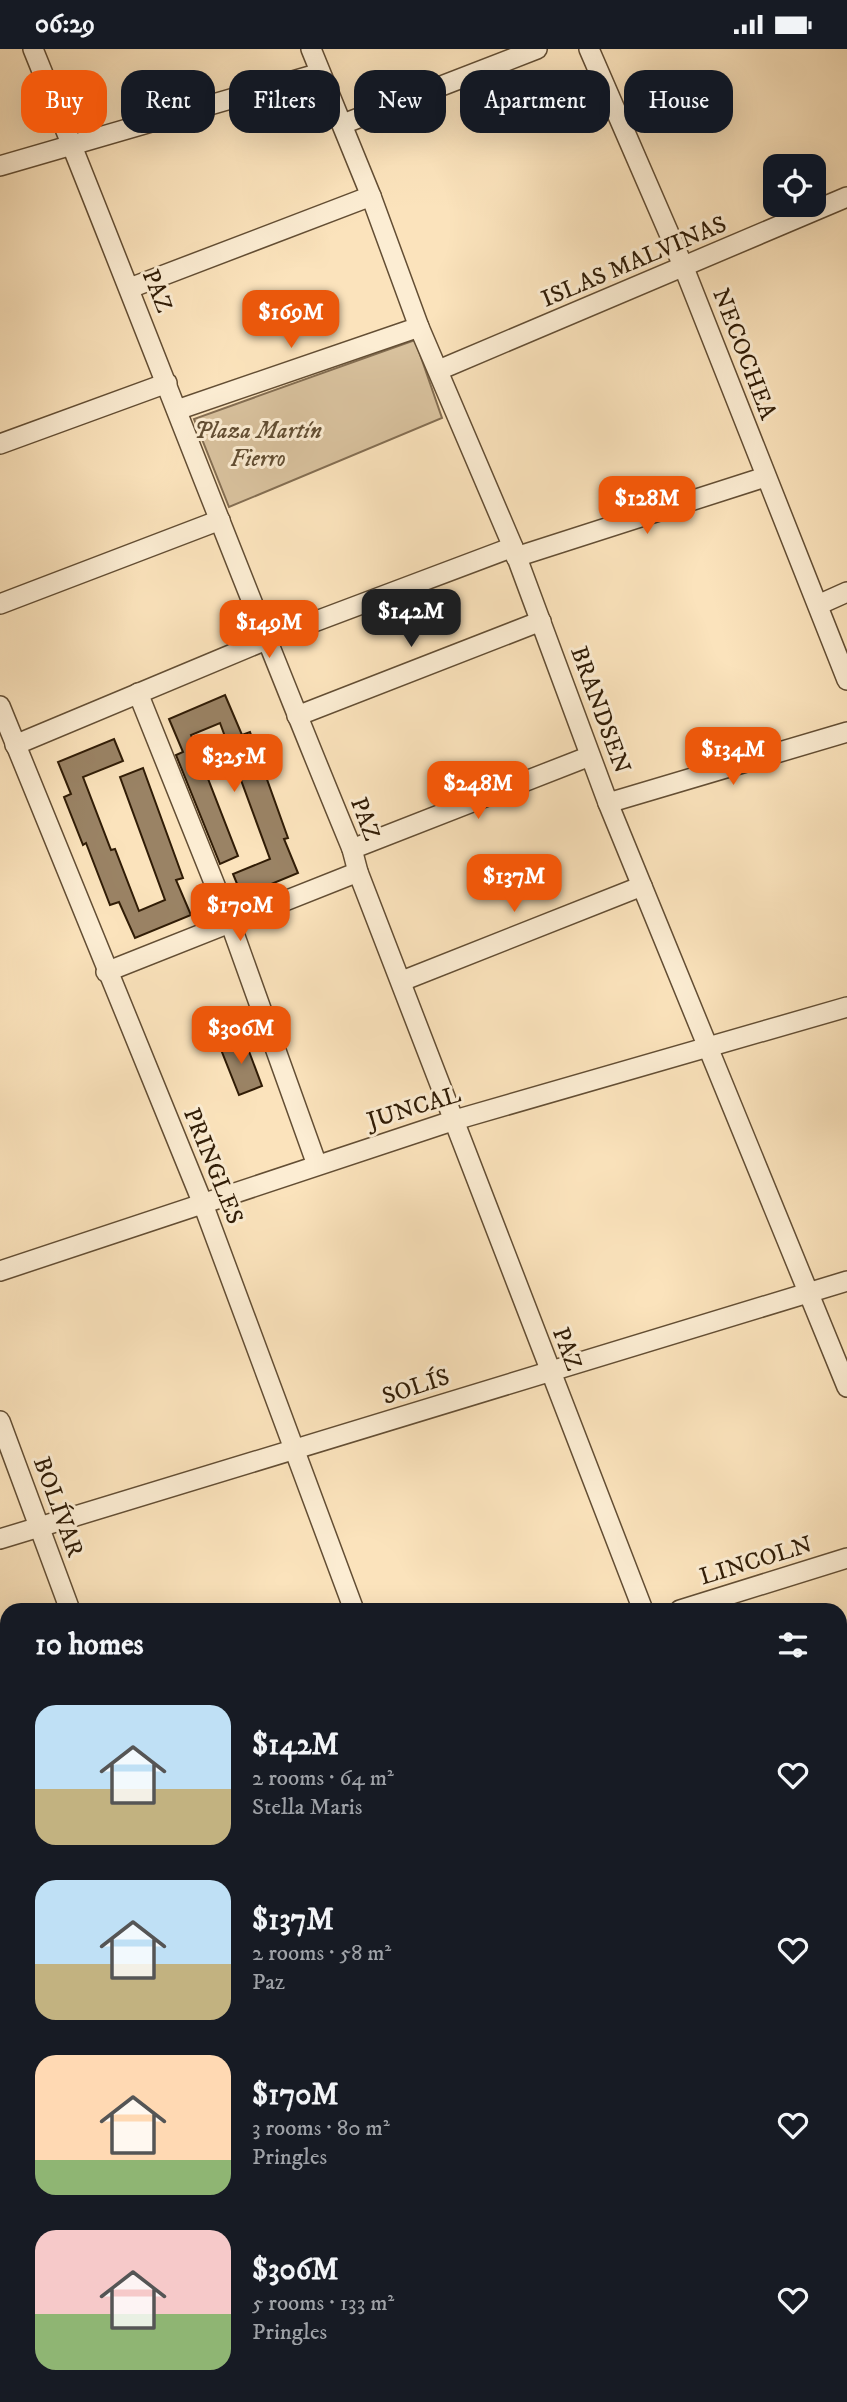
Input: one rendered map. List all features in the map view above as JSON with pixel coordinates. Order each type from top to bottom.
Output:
[{"type":"street","name":"PAZ","points":[[33,49],[130,288],[266,640],[352,849],[358,873],[640,1603]]},
{"type":"street","name":"BRANDSEN","points":[[311,49],[319,70]]},
{"type":"street","points":[[343,124],[537,49]]},
{"type":"street","name":"NECOCHEA","points":[[589,49],[684,268],[847,680]]},
{"type":"street","points":[[0,166],[229,99]]},
{"type":"street","name":"BRANDSEN","points":[[340,117],[419,327],[514,552],[608,803],[705,1046],[847,1387]]},
{"type":"street","points":[[130,288],[371,196]]},
{"type":"street","name":"ISLAS MALVINAS","points":[[439,370],[847,197]]},
{"type":"street","points":[[177,411],[419,327]]},
{"type":"street","points":[[0,444],[167,383]]},
{"type":"street","points":[[15,745],[266,640],[514,552],[765,477]]},
{"type":"street","points":[[0,604],[220,520]]},
{"type":"street","points":[[818,605],[847,592]]},
{"type":"street","points":[[297,716],[541,621]]},
{"type":"street","points":[[138,693],[231,925],[317,1164]]},
{"type":"street","name":"PRINGLES","points":[[0,706],[203,1205],[352,1603]]},
{"type":"street","points":[[608,803],[847,732]]},
{"type":"street","points":[[352,849],[590,756]]},
{"type":"street","points":[[106,972],[358,873]]},
{"type":"street","points":[[402,981],[642,886]]},
{"type":"street","name":"JUNCAL","points":[[0,1271],[455,1120],[847,1007]]},
{"type":"street","name":"SOLÍS","points":[[0,1539],[847,1282]]},
{"type":"street","name":"BOLÍVAR","points":[[0,1421],[68,1603]]},
{"type":"street","name":"LINCOLN","points":[[702,1603],[847,1558]]},
{"type":"green space","name":"Plaza Martín Fierro","points":[[415,340],[442,418],[229,507],[194,419]]},
{"type":"building","points":[[225,695],[242,735],[250,732],[288,838],[284,839],[298,873],[242,896],[233,874],[270,859],[220,723],[191,735],[238,856],[220,864],[176,755],[183,752],[169,719]]},
{"type":"building","points":[[114,739],[123,761],[83,777],[111,850],[115,849],[139,911],[165,900],[120,777],[143,768],[183,878],[176,880],[191,915],[135,938],[119,902],[110,905],[86,843],[83,845],[64,797],[71,794],[58,762]]},
{"type":"building","points":[[244,1038],[262,1086],[239,1095],[220,1047]]}]
